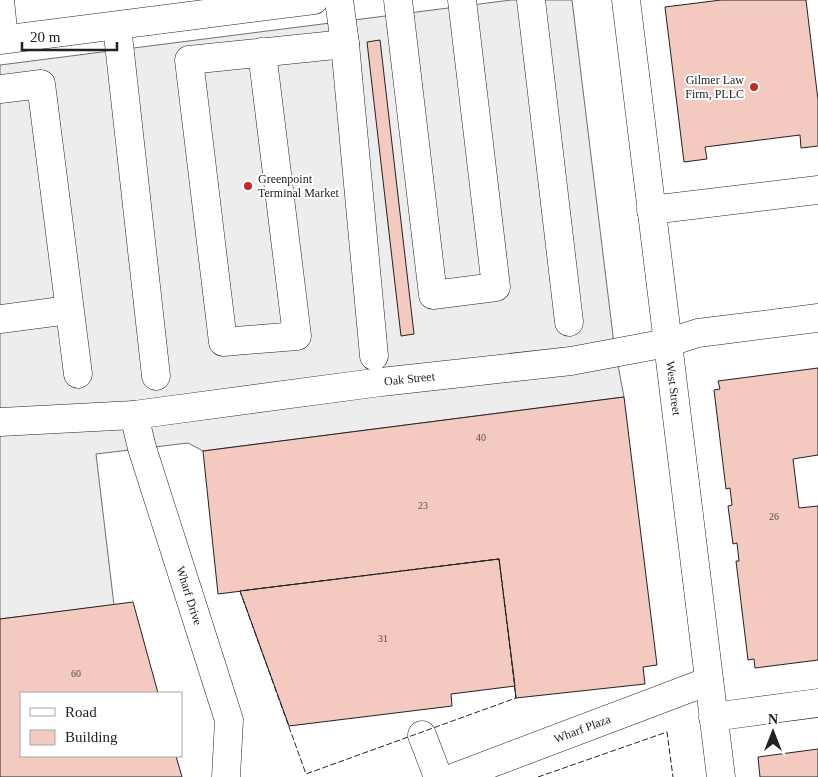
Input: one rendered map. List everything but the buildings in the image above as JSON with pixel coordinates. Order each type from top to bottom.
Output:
[{"type":"street","points":[[0,0],[2,40],[314,0]]},
{"type":"street","points":[[339,0],[345,44],[374,356]]},
{"type":"street","points":[[398,0],[433,295],[496,287],[462,0]]},
{"type":"street","points":[[531,0],[569,322]]},
{"type":"street","name":"West Street","points":[[626,0],[721,777]]},
{"type":"street","points":[[117,26],[156,376]]},
{"type":"street","points":[[262,52],[297,336],[223,342],[189,60],[262,52],[345,44]]},
{"type":"street","points":[[0,88],[41,84],[78,374]]},
{"type":"street","points":[[651,210],[818,190]]},
{"type":"street","points":[[0,319],[69,310]]},
{"type":"street","name":"Oak Street","points":[[0,422],[134,415],[381,382],[571,361],[668,343],[698,333],[818,318]]},
{"type":"street","name":"Wharf Drive","points":[[134,415],[142,448],[229,720],[226,777]]},
{"type":"street","name":"Wharf Plaza","points":[[455,777],[709,681]]},
{"type":"street","points":[[714,717],[818,703]]},
{"type":"street","points":[[422,735],[438,777]]},
{"type":"shaded area","points":[[511,0],[572,0],[614,344],[624,397],[203,451],[188,443],[96,454],[114,605],[0,619],[0,65]]},
{"type":"fence","points":[[499,559],[516,698],[306,774],[240,591],[499,559]]},
{"type":"fence","points":[[538,777],[667,732],[673,777]]},
{"type":"place","name":"Gilmer Law Firm, PLLC","points":[[754,87]]},
{"type":"place","name":"Greenpoint Terminal Market","points":[[248,186]]}]
